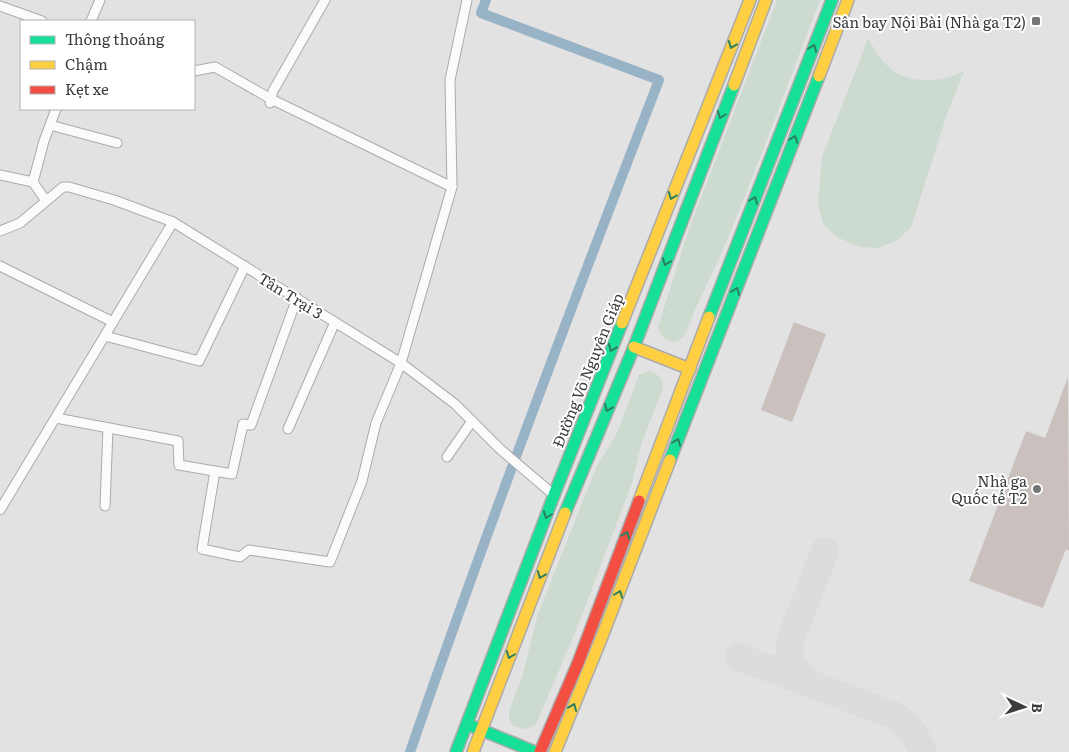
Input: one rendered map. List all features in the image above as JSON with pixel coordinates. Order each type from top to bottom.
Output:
[{"type":"main road","name":"Đường Võ Nguyên Giáp","points":[[456,752],[554,495],[750,0]]},
{"type":"main road","points":[[739,70],[756,0]]},
{"type":"main road","points":[[473,752],[583,468],[634,347],[766,0]]},
{"type":"main road","points":[[540,752],[582,653],[832,0]]},
{"type":"main road","points":[[555,752],[601,639],[848,0]]},
{"type":"main road","points":[[634,347],[690,369]]},
{"type":"main road","points":[[504,626],[528,610]]},
{"type":"main road","points":[[582,653],[601,639]]},
{"type":"main road","points":[[466,724],[535,752]]},
{"type":"street","points":[[91,20],[100,0]]},
{"type":"street","points":[[270,101],[273,90],[325,0]]},
{"type":"street","points":[[215,471],[202,549],[240,557],[249,550],[330,562],[362,481],[376,423],[402,363],[452,187],[450,80],[467,0]]},
{"type":"street","points":[[0,6],[39,20]]},
{"type":"street","points":[[195,71],[215,67],[270,101],[452,187]]},
{"type":"street","points":[[33,182],[56,110]]},
{"type":"street","points":[[50,125],[117,143]]},
{"type":"street","points":[[0,175],[33,182],[46,201]]},
{"type":"street","name":"Tân Trại 3","points":[[0,231],[20,223],[63,187],[114,200],[173,222],[402,363],[454,404],[510,457],[554,495]]},
{"type":"street","points":[[0,510],[173,222]]},
{"type":"street","points":[[0,266],[113,322]]},
{"type":"street","points":[[105,336],[199,361],[245,266]]},
{"type":"street","points":[[56,418],[178,441],[179,465],[232,474],[243,424],[251,425],[297,298]]},
{"type":"street","points":[[288,429],[335,322]]},
{"type":"street","points":[[447,458],[472,421]]},
{"type":"street","points":[[105,506],[108,428]]},
{"type":"shaded area","points":[[777,0],[820,0],[763,151],[722,252],[685,334],[678,341],[671,342],[664,338],[658,327],[690,226]]},
{"type":"shaded area","points":[[868,39],[888,67],[900,75],[909,78],[928,80],[947,78],[964,71],[947,114],[911,227],[898,240],[878,248],[860,247],[837,237],[823,224],[818,203],[822,157]]},
{"type":"shaded area","points":[[651,371],[660,378],[663,388],[641,445],[632,483],[577,628],[536,724],[530,728],[523,729],[512,725],[509,719],[509,711],[523,674],[538,614],[596,468],[617,433],[639,375]]},
{"type":"building","points":[[794,322],[826,334],[792,422],[761,410]]},
{"type":"building","name":"Nhà ga Quốc tế T2","points":[[1068,377],[1069,551],[1066,549],[1043,608],[969,581],[1026,431],[1045,438]]},
{"type":"waterway","points":[[410,752],[531,415],[659,80],[481,13],[486,0]]},
{"type":"taxiway","points":[[808,683],[790,662],[790,641],[825,551]]},
{"type":"taxiway","points":[[739,657],[893,715],[908,726],[923,752]]},
{"type":"traffic: fast","points":[[709,317],[832,0]]},
{"type":"traffic: fast","points":[[670,460],[819,76]]},
{"type":"traffic: fast","points":[[565,513],[634,347],[734,85]]},
{"type":"traffic: fast","points":[[456,752],[622,323]]},
{"type":"traffic: fast","points":[[467,724],[535,752]]},
{"type":"traffic: slow","points":[[622,323],[750,0]]},
{"type":"traffic: slow","points":[[734,85],[766,0]]},
{"type":"traffic: slow","points":[[819,76],[848,0]]},
{"type":"traffic: slow","points":[[639,501],[709,317]]},
{"type":"traffic: slow","points":[[634,347],[690,369]]},
{"type":"traffic: slow","points":[[555,752],[670,460]]},
{"type":"traffic: slow","points":[[473,752],[565,513]]},
{"type":"traffic: jam","points":[[540,752],[578,663],[639,501]]},
{"type":"place","name":"Sân bay Nội Bài (Nhà ga T2)","points":[[1036,21]]},
{"type":"place","name":"Nhà ga Quốc tế T2","points":[[1037,489]]}]
